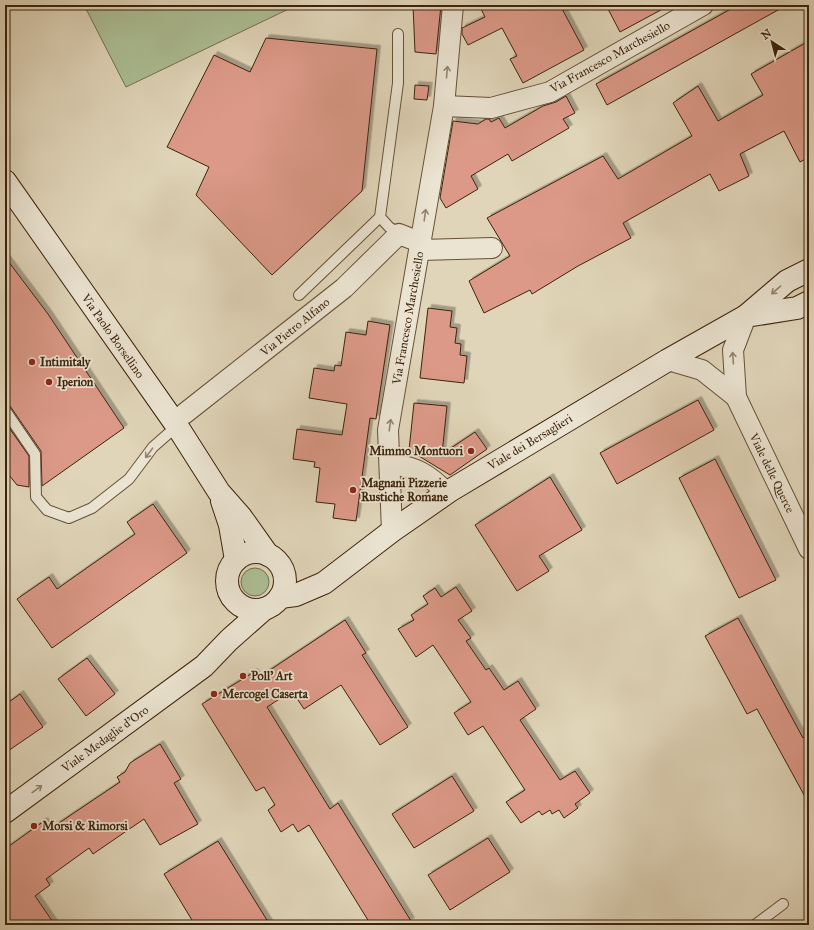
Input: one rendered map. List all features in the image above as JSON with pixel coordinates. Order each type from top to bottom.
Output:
[{"type":"main road","name":"Via Paolo Borsellino","points":[[5,181],[180,420],[218,492],[230,525],[236,560]]},
{"type":"main road","name":"Viale dei Bersaglieri","points":[[272,603],[324,583],[392,531],[447,492],[668,360],[746,316],[787,281],[809,270]]},
{"type":"main road","name":"Viale dei Bersaglieri","points":[[746,316],[797,308],[809,302]]},
{"type":"main road","name":"Via Paolo Borsellino","points":[[218,492],[242,517],[268,555]]},
{"type":"main road","points":[[251,553],[268,555],[276,560],[281,567],[285,583],[272,603],[254,610],[245,608],[230,596],[227,587],[227,577],[230,568],[236,560],[251,553]]},
{"type":"main road","points":[[284,575],[303,582],[324,583]]},
{"type":"main road","name":"Viale Medaglie d'Oro","points":[[5,812],[204,666],[236,649],[324,583]]},
{"type":"main road","name":"Viale Medaglie d'Oro","points":[[204,666],[229,640],[272,603]]},
{"type":"street","name":"Via Francesco Marchesiello","points":[[392,531],[391,464],[388,430],[424,248],[444,106],[453,5]]},
{"type":"street","name":"Via Francesco Marchesiello","points":[[444,106],[491,108],[550,92],[703,5]]},
{"type":"street","points":[[400,234],[424,248],[492,248]]},
{"type":"street","name":"Via Pietro Alfano","points":[[180,420],[344,288],[400,234]]},
{"type":"street","name":"Viale delle Querce","points":[[746,316],[733,350],[736,397],[809,548]]},
{"type":"street","name":"Viale delle Querce","points":[[668,360],[702,370],[736,397]]},
{"type":"street","points":[[391,464],[410,467],[432,478],[447,492]]},
{"type":"lane","points":[[398,34],[398,83],[380,217],[389,228],[400,234]]},
{"type":"lane","name":"Via Pietro Alfano","points":[[299,295],[380,217]]},
{"type":"lane","points":[[5,410],[35,454],[36,497],[46,510],[69,518],[92,508],[129,479],[153,447],[180,420]]},
{"type":"lane","points":[[754,925],[783,904]]},
{"type":"green space","points":[[84,5],[297,5],[126,87]]},
{"type":"green space","points":[[255,568],[261,569],[265,572],[268,576],[268,588],[265,592],[261,595],[255,596],[249,595],[245,592],[242,588],[241,582],[242,576],[245,572],[249,569]]},
{"type":"building","points":[[413,5],[441,5],[436,54],[415,52]]},
{"type":"building","points":[[479,5],[560,5],[584,50],[523,83],[510,59],[517,56],[502,28],[468,45],[462,34],[462,28],[485,17]]},
{"type":"building","points":[[606,5],[670,5],[620,32]]},
{"type":"building","points":[[738,5],[787,5],[607,105],[596,84]]},
{"type":"building","points":[[266,38],[377,49],[362,191],[272,275],[196,195],[209,167],[167,147],[214,55],[250,72]]},
{"type":"building","points":[[809,41],[809,157],[800,162],[784,131],[740,154],[749,176],[719,191],[710,174],[623,223],[631,238],[578,266],[532,294],[530,290],[484,313],[469,281],[510,256],[487,218],[603,156],[618,179],[692,136],[673,103],[698,86],[718,121],[763,95],[751,74]]},
{"type":"building","points":[[415,85],[429,86],[427,100],[414,99]]},
{"type":"building","points":[[566,96],[575,113],[563,119],[569,128],[512,161],[508,154],[471,176],[478,189],[446,208],[440,198],[453,121],[478,124],[486,119],[489,119],[491,122],[499,118],[505,128],[543,106],[556,102]]},
{"type":"building","name":"Iperion","points":[[5,257],[48,314],[124,428],[42,486],[41,451],[10,406],[5,404]]},
{"type":"building","points":[[428,308],[452,311],[450,327],[457,328],[455,343],[461,344],[460,355],[467,356],[464,383],[420,378]]},
{"type":"building","points":[[368,321],[390,325],[376,419],[370,418],[356,521],[333,518],[335,504],[316,502],[320,468],[314,467],[315,462],[293,459],[297,429],[342,435],[347,404],[309,398],[314,368],[334,371],[335,365],[341,366],[346,332],[366,335]]},
{"type":"building","points":[[698,400],[714,430],[617,484],[600,453]]},
{"type":"building","points":[[414,403],[447,406],[442,454],[475,432],[487,449],[450,475],[409,450]]},
{"type":"building","points":[[5,422],[29,456],[29,487],[17,485],[5,470]]},
{"type":"building","points":[[715,459],[776,580],[739,598],[679,478]]},
{"type":"building","points":[[550,477],[582,530],[539,556],[549,571],[517,591],[475,525]]},
{"type":"building","points":[[153,504],[187,553],[52,648],[17,599],[49,577],[57,589],[135,534],[127,522]]},
{"type":"building","points":[[456,587],[472,611],[458,620],[471,638],[466,641],[486,670],[489,668],[504,690],[518,681],[536,709],[520,720],[560,780],[575,771],[590,793],[575,804],[578,808],[564,818],[559,810],[552,814],[550,810],[542,815],[539,811],[521,823],[506,802],[525,790],[483,726],[468,735],[454,713],[471,702],[433,645],[416,657],[398,629],[414,620],[411,615],[428,604],[423,596],[435,588],[441,597]]},
{"type":"building","points":[[738,618],[803,738],[809,732],[809,804],[757,709],[747,714],[705,636]]},
{"type":"building","points":[[345,620],[366,653],[362,655],[408,727],[380,745],[341,685],[304,709],[292,691],[267,707],[330,809],[338,803],[411,921],[404,925],[371,925],[309,825],[298,832],[293,824],[281,832],[268,810],[275,805],[264,787],[256,791],[202,704],[254,672],[258,678]]},
{"type":"building","points":[[87,658],[115,694],[86,716],[58,679]]},
{"type":"building","points":[[20,694],[43,727],[5,753],[5,705]]},
{"type":"building","points":[[160,744],[181,779],[174,783],[198,824],[160,845],[144,819],[93,854],[89,848],[46,879],[50,885],[35,896],[55,925],[5,925],[5,849],[44,821],[50,829],[120,782],[117,777],[125,772],[130,763]]},
{"type":"building","points":[[452,776],[474,811],[414,848],[392,814]]},
{"type":"building","points":[[488,838],[510,872],[450,910],[428,875]]},
{"type":"building","points":[[218,841],[270,925],[195,925],[164,874]]},
{"type":"place","name":"Intimitaly","points":[[32,362]]},
{"type":"place","name":"Iperion","points":[[49,382]]},
{"type":"place","name":"Mimmo Montuori","points":[[471,451]]},
{"type":"place","name":"Magnani Pizzerie Rustiche Romane","points":[[353,490]]},
{"type":"place","name":"Poll' Art","points":[[243,676]]},
{"type":"place","name":"Mercogel Caserta","points":[[214,694]]},
{"type":"place","name":"Morsi & Rimorsi","points":[[34,826]]}]
